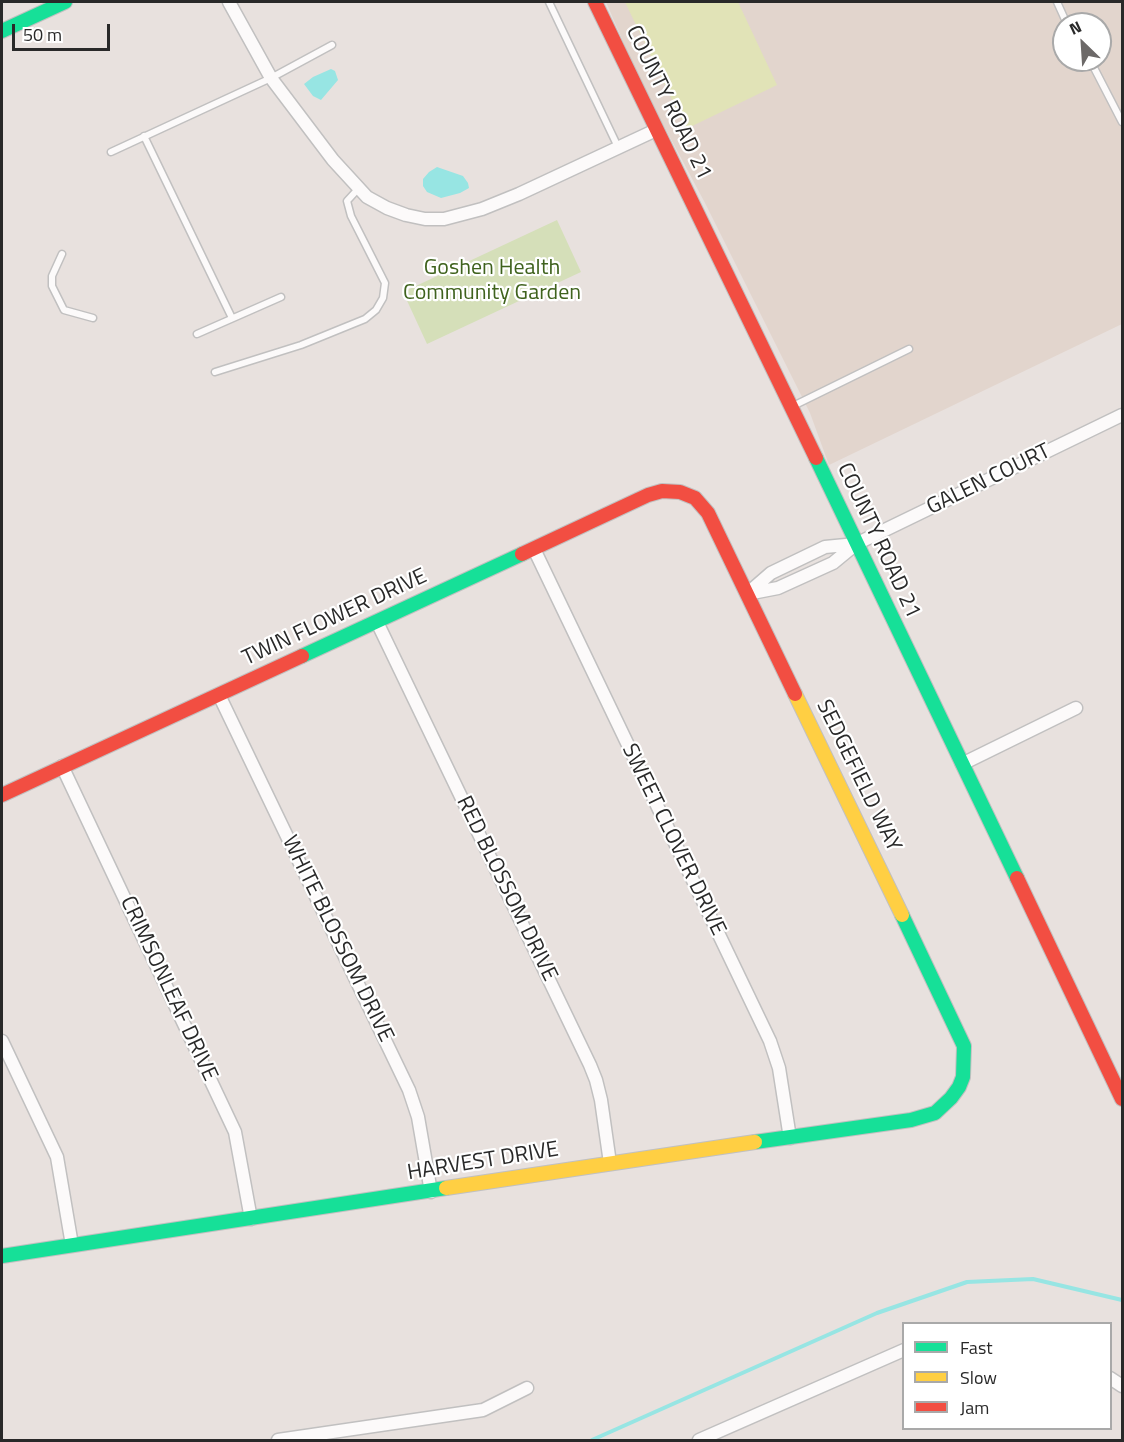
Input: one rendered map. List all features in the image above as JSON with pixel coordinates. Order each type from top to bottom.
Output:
[{"type":"street","points":[[2,31],[65,2]]},
{"type":"street","points":[[230,2],[271,78],[333,160],[358,189],[377,203],[406,215],[425,219],[463,216],[500,203],[656,130]]},
{"type":"street","name":"COUNTY ROAD 21","points":[[595,2],[792,406],[1122,1099]]},
{"type":"street","name":"GALEN COURT","points":[[856,544],[1122,415]]},
{"type":"street","name":"TWIN FLOWER DRIVE","points":[[2,795],[648,495],[673,490],[688,494]]},
{"type":"street","name":"SEDGEFIELD WAY","points":[[688,494],[708,513],[959,1034],[964,1046],[965,1058],[959,1087]]},
{"type":"street","points":[[747,594],[771,573],[825,547],[856,544]]},
{"type":"street","points":[[747,594],[778,588],[833,563],[856,544]]},
{"type":"street","name":"SWEET CLOVER DRIVE","points":[[534,549],[770,1041],[779,1068],[790,1138]]},
{"type":"street","name":"RED BLOSSOM DRIVE","points":[[377,622],[590,1065],[601,1100],[610,1163]]},
{"type":"street","name":"WHITE BLOSSOM DRIVE","points":[[219,695],[409,1090],[418,1117],[430,1192]]},
{"type":"street","points":[[962,764],[1076,708]]},
{"type":"street","name":"CRIMSONLEAF DRIVE","points":[[62,766],[235,1132],[251,1219]]},
{"type":"street","points":[[2,1041],[57,1157],[72,1245]]},
{"type":"street","name":"HARVEST DRIVE","points":[[2,1256],[924,1117],[943,1106],[959,1087]]},
{"type":"street","points":[[699,1440],[902,1350]]},
{"type":"street","points":[[278,1440],[483,1410],[527,1388]]},
{"type":"lane","points":[[549,2],[618,147]]},
{"type":"lane","points":[[111,152],[271,78],[332,45]]},
{"type":"lane","points":[[1096,72],[1122,122]]},
{"type":"lane","points":[[144,136],[232,318]]},
{"type":"lane","points":[[215,372],[301,345],[365,319],[376,310],[382,298],[385,283],[351,216],[347,201],[358,189]]},
{"type":"lane","points":[[62,254],[52,276],[52,285],[64,310],[93,318]]},
{"type":"lane","points":[[197,334],[281,297]]},
{"type":"lane","points":[[792,406],[909,349]]},
{"type":"shaded area","points":[[606,2],[1122,2],[1122,324],[829,465],[810,413],[704,201],[641,83]]},
{"type":"green space","points":[[625,2],[738,2],[777,85],[686,129]]},
{"type":"green space","name":"Goshen Health Community Garden","points":[[557,220],[581,272],[427,344],[403,292]]},
{"type":"water","points":[[331,69],[335,71],[338,80],[321,100],[313,96],[304,84]]},
{"type":"water","points":[[437,167],[463,176],[469,188],[441,198],[427,192],[423,186],[423,179]]},
{"type":"waterway","points":[[592,1440],[877,1313],[967,1282],[1033,1279],[1122,1300]]},
{"type":"traffic: fast","points":[[2,31],[65,2]]},
{"type":"traffic: fast","points":[[816,458],[1017,878]]},
{"type":"traffic: fast","points":[[302,656],[522,554]]},
{"type":"traffic: fast","points":[[755,1142],[911,1120],[935,1113],[959,1087],[963,1077],[964,1046],[902,915]]},
{"type":"traffic: fast","points":[[2,1256],[446,1188]]},
{"type":"traffic: slow","points":[[795,694],[902,915]]},
{"type":"traffic: slow","points":[[446,1188],[755,1142]]},
{"type":"traffic: jam","points":[[595,2],[816,458]]},
{"type":"traffic: jam","points":[[522,554],[648,495],[662,491],[680,492],[695,498],[708,513],[795,694]]},
{"type":"traffic: jam","points":[[2,795],[302,656]]},
{"type":"traffic: jam","points":[[1017,878],[1122,1099]]}]
